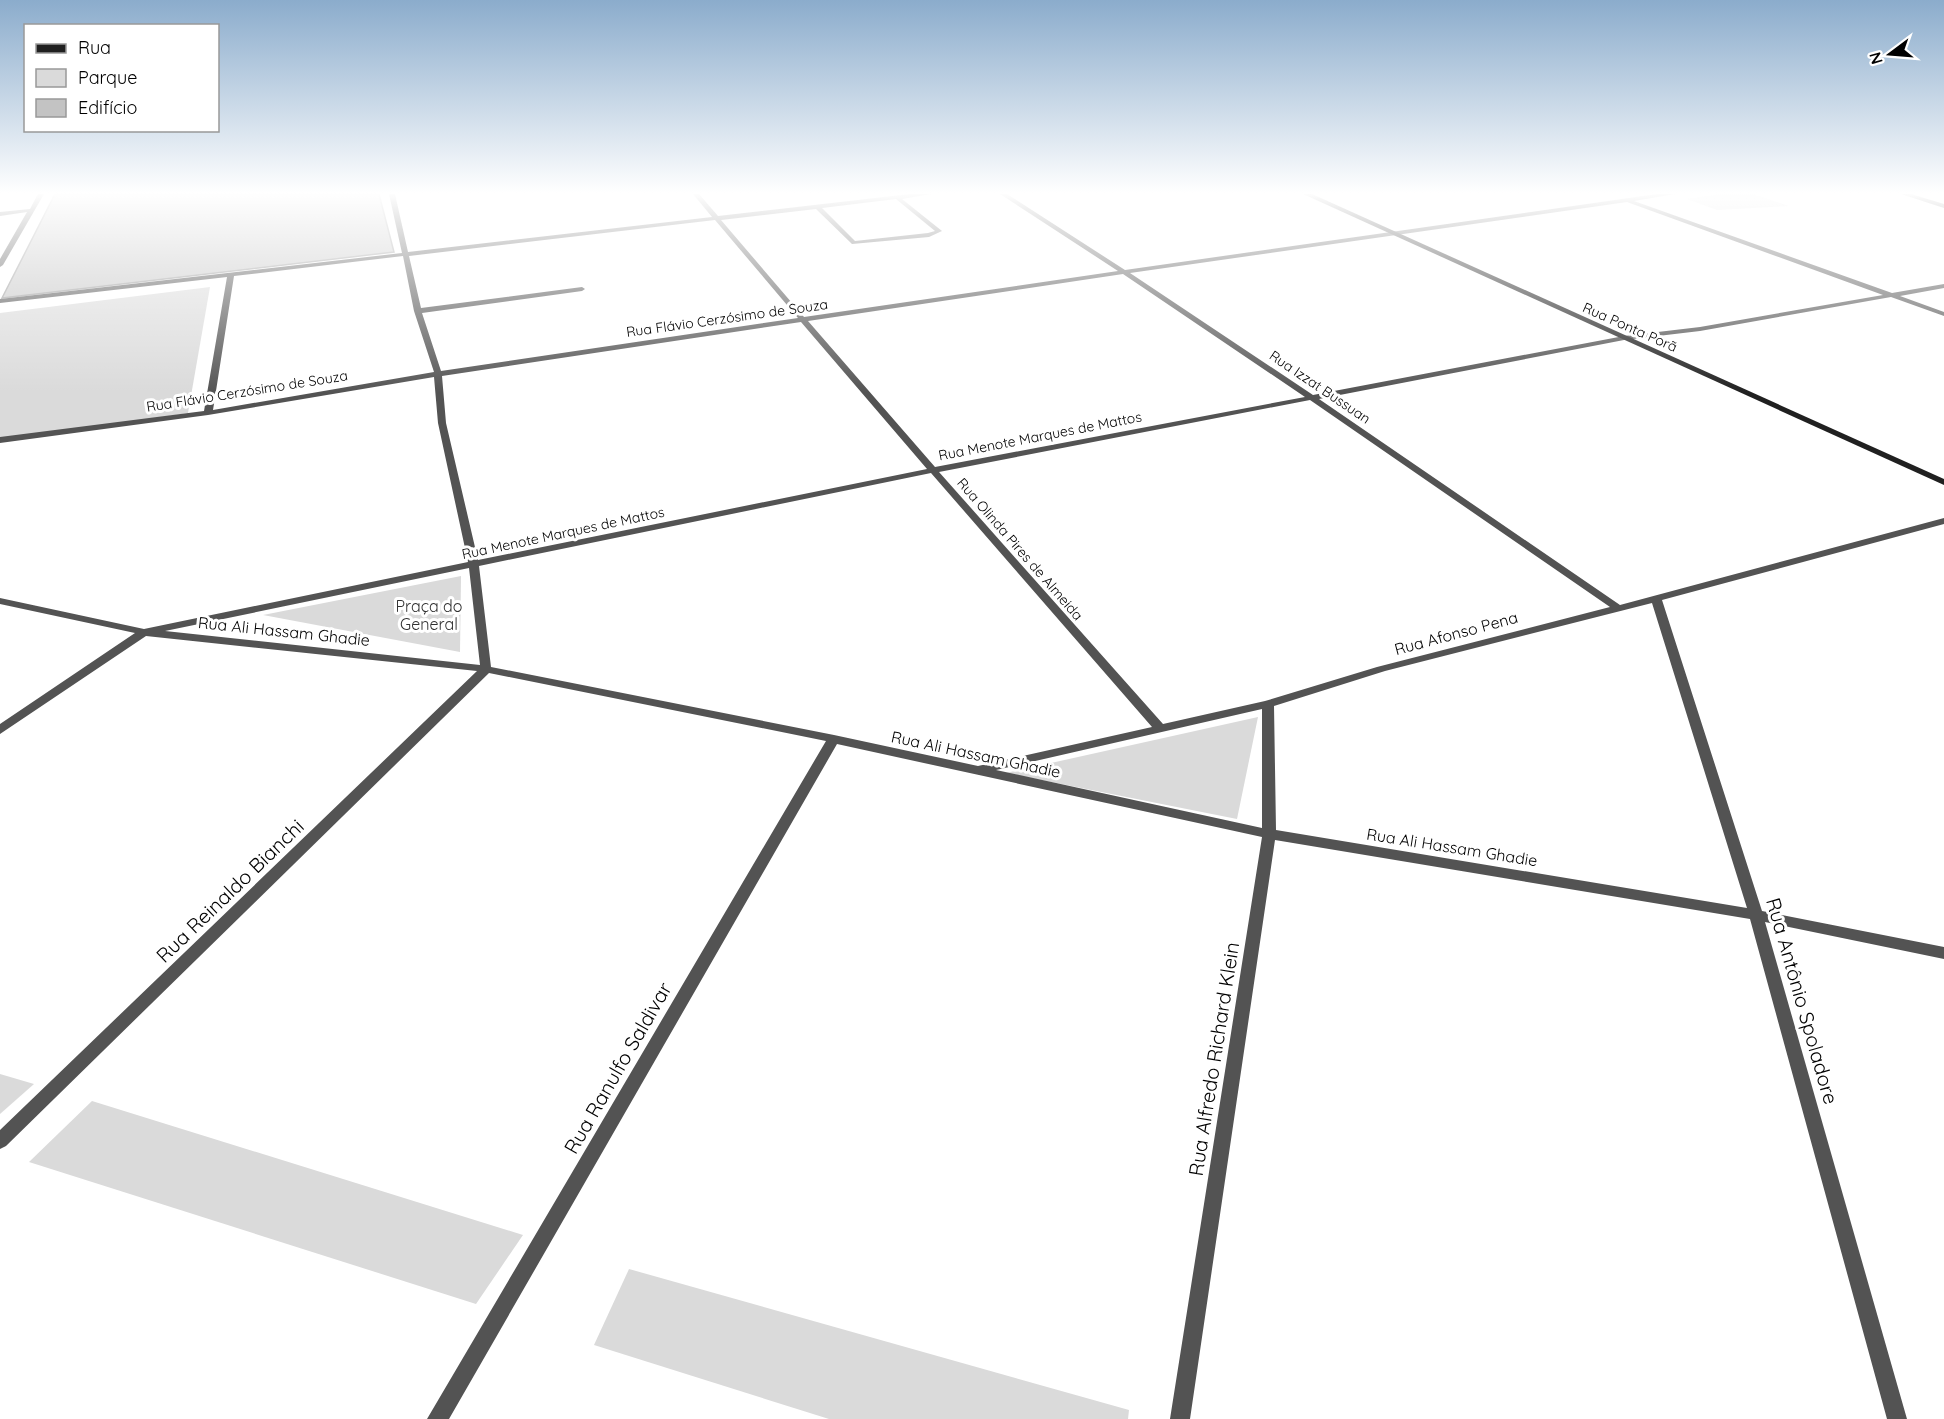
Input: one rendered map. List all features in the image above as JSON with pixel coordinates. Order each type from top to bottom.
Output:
[{"type":"street","points":[[0,301],[362,260]]},
{"type":"street","points":[[409,260],[418,310],[438,374],[442,423],[474,566],[486,669]]},
{"type":"street","name":"Rua Olinda Pires de Almeida","points":[[752,260],[1161,729]]},
{"type":"street","name":"Rua Izzat Bussuan","points":[[1107,260],[1315,399],[1618,608]]},
{"type":"street","name":"Rua Flávio Cerzósimo de Souza","points":[[0,440],[208,413],[438,374],[1207,260]]},
{"type":"street","name":"Rua Ponta Porã","points":[[1454,260],[1944,482]]},
{"type":"street","points":[[1793,260],[1944,314]]},
{"type":"street","points":[[208,413],[231,275]]},
{"type":"street","name":"Rua Menote Marques de Mattos","points":[[144,632],[933,470],[1315,399],[1624,338],[1700,329],[1944,285]]},
{"type":"street","points":[[418,310],[582,289]]},
{"type":"street","name":"Rua Afonso Pena","points":[[975,771],[1268,704],[1381,669],[1752,574],[1944,521]]},
{"type":"street","name":"Rua Antônio Spoladore","points":[[1656,597],[1756,915],[1897,1419]]},
{"type":"street","name":"Rua Ali Hassam Ghadie","points":[[0,600],[144,632],[486,669],[834,739],[1269,834],[1756,915],[1944,952]]},
{"type":"street","points":[[0,730],[144,632]]},
{"type":"street","name":"Rua Reinaldo Bianchi","points":[[0,1141],[486,669]]},
{"type":"street","name":"Rua Alfredo Richard Klein","points":[[1180,1419],[1269,834],[1268,704]]},
{"type":"street","name":"Rua Ranulfo Saldivar","points":[[437,1419],[834,739]]},
{"type":"green space","points":[[210,287],[188,413],[0,442],[0,313]]},
{"type":"green space","name":"Praça do General","points":[[461,576],[460,652],[263,615]]},
{"type":"green space","points":[[1258,717],[1237,819],[1006,773]]},
{"type":"green space","points":[[0,1074],[34,1084],[0,1114]]},
{"type":"green space","points":[[92,1101],[523,1235],[476,1304],[29,1162]]},
{"type":"green space","points":[[629,1269],[1129,1410],[1128,1419],[829,1419],[594,1345]]},
{"type":"building","points":[[21,260],[324,260],[2,298]]}]
